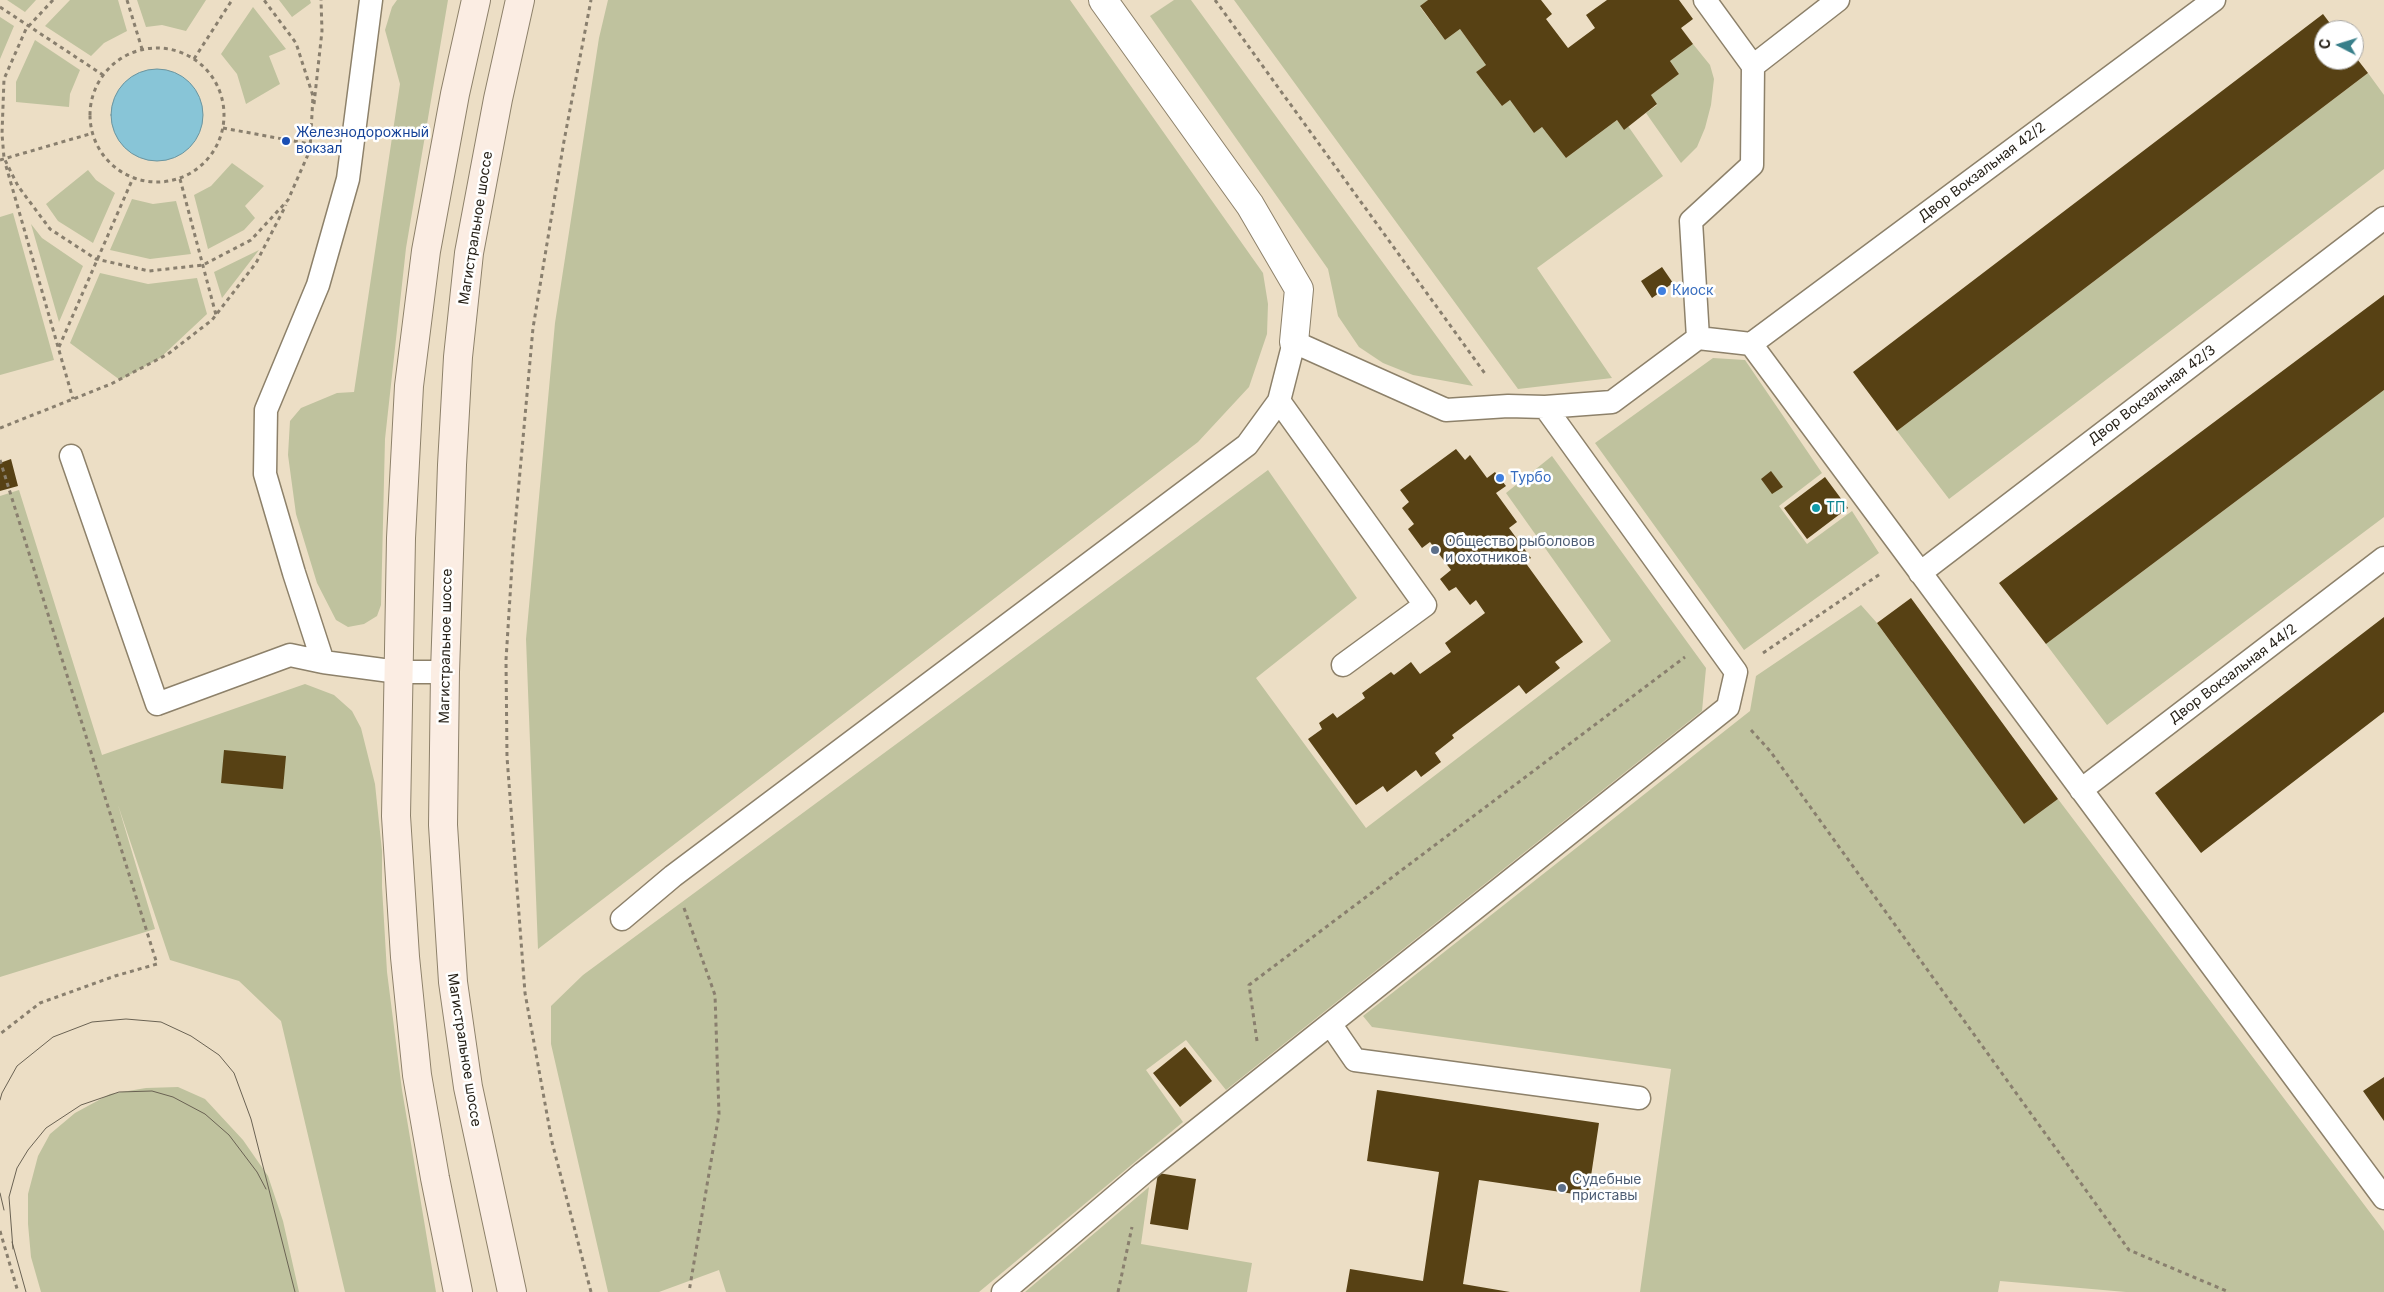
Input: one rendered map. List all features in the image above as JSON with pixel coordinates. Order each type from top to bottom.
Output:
[{"type":"main road","points":[[458,1292],[417,1075],[405,957],[396,816],[398,672],[401,538],[409,386],[426,251],[455,94],[476,0]]},
{"type":"main road","name":"Магистральное шоссе","points":[[512,1292],[468,1087],[453,982],[443,825],[445,672],[452,465],[458,356],[469,254],[498,98],[520,0]]},
{"type":"street","points":[[1103,0],[1250,205],[1299,289],[1294,342]]},
{"type":"lane","points":[[323,662],[265,474],[266,410],[318,285],[348,180],[371,0]]},
{"type":"lane","points":[[1698,338],[1691,221],[1752,165],[1752,66],[1705,0]]},
{"type":"lane","points":[[1752,66],[1838,0]]},
{"type":"lane","name":"Двор Вокзальная 42/2","points":[[1751,344],[2214,0]]},
{"type":"lane","name":"Двор Вокзальная 42/3","points":[[1913,564],[2384,218]]},
{"type":"lane","points":[[622,920],[673,876],[1247,445],[1279,401],[1294,342],[1446,410],[1508,406],[1545,408],[1612,402],[1698,338],[1751,344],[2384,1198]]},
{"type":"lane","points":[[1279,401],[1425,606],[1344,665]]},
{"type":"lane","points":[[1010,1290],[1143,1173],[1728,707],[1736,672],[1545,408]]},
{"type":"lane","points":[[72,456],[156,704],[290,655],[323,662],[398,672],[445,672]]},
{"type":"lane","name":"Двор Вокзальная 44/2","points":[[2082,790],[2384,558]]},
{"type":"lane","points":[[1331,1025],[1355,1060],[1639,1098]]},
{"type":"path","points":[[53,0],[29,26],[4,79],[2,134],[2,159],[18,186],[50,229],[97,260],[149,271],[202,265],[251,240],[288,200]]},
{"type":"path","points":[[127,0],[142,49]]},
{"type":"path","points":[[194,59],[232,0]]},
{"type":"path","points":[[0,428],[111,384],[168,354],[216,316],[256,263],[288,200],[310,150],[312,96],[296,43],[264,0]]},
{"type":"path","points":[[310,144],[322,31],[321,0]]},
{"type":"path","points":[[591,0],[564,142],[533,328],[513,549],[506,660],[506,758],[525,993],[552,1142],[591,1292]]},
{"type":"path","points":[[1215,0],[1508,406]]},
{"type":"path","points":[[0,7],[103,75]]},
{"type":"path","points":[[160,47],[183,52],[194,59],[204,65],[218,83],[224,106],[223,128],[214,152],[198,169],[180,178],[154,183],[133,178],[111,164],[97,146],[90,123],[90,99],[103,75],[116,60],[142,49],[160,47]]},
{"type":"path","points":[[223,128],[310,144]]},
{"type":"path","points":[[2,159],[93,133]]},
{"type":"path","points":[[0,144],[2,159],[73,399]]},
{"type":"path","points":[[59,348],[133,178]]},
{"type":"path","points":[[180,178],[216,316]]},
{"type":"path","points":[[0,460],[157,964],[115,976],[40,1003],[0,1034]]},
{"type":"path","points":[[1736,672],[1913,564]]},
{"type":"path","points":[[1680,649],[1692,664]]},
{"type":"path","points":[[1257,1042],[1249,986],[1685,657]]},
{"type":"path","points":[[1728,707],[1770,751],[2129,1250],[2229,1292]]},
{"type":"path","points":[[673,876],[715,995],[719,1114],[689,1292]]},
{"type":"path","points":[[1118,1292],[1143,1173]]},
{"type":"path","points":[[0,1232],[18,1292]]},
{"type":"green space","points":[[7,0],[36,0],[25,12]]},
{"type":"green space","points":[[70,0],[118,0],[127,31],[104,43],[91,56],[45,26]]},
{"type":"green space","points":[[137,0],[206,0],[186,31],[162,25],[146,27]]},
{"type":"green space","points":[[279,0],[310,0],[311,3],[292,17]]},
{"type":"green space","points":[[397,0],[448,0],[406,248],[385,439],[381,605],[377,616],[364,624],[348,627],[336,620],[317,583],[296,514],[288,455],[290,421],[301,408],[337,393],[354,392],[400,84],[385,30],[392,7]]},
{"type":"green space","points":[[608,0],[1070,0],[1263,273],[1268,304],[1267,334],[1249,387],[1198,442],[538,949],[526,639],[555,323],[599,38]]},
{"type":"green space","points":[[1174,0],[1191,0],[1473,386],[1413,375],[1383,363],[1359,347],[1338,316],[1328,269],[1150,16]]},
{"type":"green space","points":[[1234,0],[1428,0],[1420,7],[1445,40],[1460,29],[1486,65],[1476,72],[1502,106],[1510,100],[1534,133],[1542,127],[1566,158],[1617,120],[1624,130],[1628,126],[1663,176],[1537,268],[1612,378],[1518,389]]},
{"type":"green space","points":[[253,7],[286,49],[269,56],[280,84],[246,104],[237,74],[221,54]]},
{"type":"green space","points":[[0,17],[14,26],[0,59]]},
{"type":"green space","points":[[35,40],[80,70],[70,94],[69,107],[16,102],[16,82]]},
{"type":"green space","points":[[1693,44],[1710,65],[1714,79],[1711,105],[1705,128],[1697,147],[1681,163],[1646,113],[1657,105],[1651,95],[1679,74],[1670,61]]},
{"type":"green space","points":[[2368,73],[2384,95],[2384,169],[1949,499],[1897,431]]},
{"type":"green space","points":[[232,163],[264,186],[245,206],[255,218],[244,230],[208,249],[194,195],[211,186]]},
{"type":"green space","points":[[88,170],[96,180],[115,193],[93,243],[58,221],[46,204]]},
{"type":"green space","points":[[132,199],[153,204],[176,201],[191,254],[150,259],[110,250]]},
{"type":"green space","points":[[13,213],[54,360],[0,375],[0,217]]},
{"type":"green space","points":[[31,224],[42,238],[83,266],[59,322]]},
{"type":"green space","points":[[259,250],[222,298],[214,272]]},
{"type":"green space","points":[[100,273],[148,284],[197,278],[207,314],[160,358],[120,380],[70,343]]},
{"type":"green space","points":[[1713,358],[1745,360],[1822,473],[1779,506],[1807,544],[1852,511],[1879,553],[1744,650],[1595,443]]},
{"type":"green space","points":[[2384,390],[2384,517],[2107,725],[2046,644]]},
{"type":"green space","points":[[1552,456],[1706,668],[1702,711],[1226,1090],[1186,1040],[1146,1070],[1183,1122],[979,1292],[726,1292],[719,1270],[659,1292],[608,1292],[551,1044],[551,1006],[583,975],[1268,470],[1357,598],[1256,678],[1366,828],[1611,641],[1506,493]]},
{"type":"green space","points":[[19,490],[102,755],[305,684],[334,695],[352,711],[361,728],[375,784],[382,851],[387,972],[402,1090],[436,1292],[345,1292],[281,1021],[239,981],[170,960],[118,805],[155,929],[0,977],[0,496]]},
{"type":"green space","points":[[1861,605],[1877,623],[2024,824],[2058,799],[2384,1231],[2384,1292],[2126,1292],[2000,1281],[1998,1292],[1640,1292],[1671,1069],[1372,1027],[1363,1016],[1750,711],[1756,676]]},
{"type":"green space","points":[[178,1087],[205,1099],[243,1140],[268,1176],[283,1221],[299,1292],[41,1292],[31,1257],[28,1194],[38,1156],[50,1134],[75,1113],[110,1094],[146,1088]]},
{"type":"green space","points":[[1149,1187],[1141,1244],[1252,1263],[1247,1292],[1025,1292]]},
{"type":"water","points":[[157,69],[175,72],[190,82],[200,97],[203,115],[200,133],[190,148],[175,158],[157,161],[139,158],[124,148],[114,133],[111,115],[114,97],[124,82],[139,72]]},
{"type":"building","points":[[1428,0],[1541,0],[1552,14],[1546,19],[1568,48],[1595,28],[1586,15],[1607,0],[1679,0],[1693,19],[1681,28],[1693,44],[1670,61],[1679,74],[1651,95],[1657,104],[1624,130],[1617,120],[1566,158],[1542,127],[1534,133],[1510,100],[1502,106],[1476,72],[1486,65],[1460,29],[1445,40],[1420,6]]},
{"type":"building","points":[[2323,14],[2328,20],[2315,20]]},
{"type":"building","points":[[2314,21],[2314,70],[2364,70],[2364,68],[2368,73],[1897,431],[1853,372]]},
{"type":"building","points":[[1662,267],[1673,283],[1652,298],[1641,281]]},
{"type":"building","points":[[2384,295],[2384,390],[2046,644],[1999,583]]},
{"type":"building","points":[[1456,449],[1465,460],[1470,455],[1487,478],[1495,472],[1506,486],[1496,493],[1517,522],[1509,528],[1531,558],[1525,562],[1583,642],[1555,662],[1560,668],[1526,694],[1519,685],[1452,735],[1454,738],[1435,753],[1441,762],[1421,777],[1416,770],[1387,792],[1383,786],[1356,805],[1308,739],[1322,729],[1319,723],[1333,713],[1337,718],[1365,698],[1362,693],[1391,672],[1394,675],[1411,662],[1420,674],[1451,652],[1445,643],[1485,613],[1476,600],[1470,605],[1456,587],[1449,591],[1440,579],[1451,570],[1430,542],[1422,548],[1408,529],[1414,524],[1402,508],[1409,502],[1400,490]]},
{"type":"building","points":[[11,459],[18,486],[0,491],[0,463]]},
{"type":"building","points":[[1771,471],[1783,487],[1772,494],[1761,479]]},
{"type":"building","name":"ТП","points":[[1825,477],[1848,508],[1807,539],[1784,508]]},
{"type":"building","points":[[1911,598],[2058,799],[2024,824],[1877,623]]},
{"type":"building","points":[[2384,617],[2384,712],[2201,853],[2155,793]]},
{"type":"building","points":[[224,750],[286,756],[283,789],[221,783]]},
{"type":"building","points":[[1185,1047],[1212,1081],[1180,1107],[1153,1073]]},
{"type":"building","points":[[2384,1077],[2384,1121],[2363,1091]]},
{"type":"building","name":"Судебные приставы","points":[[1377,1090],[1599,1123],[1588,1196],[1479,1180],[1463,1284],[1510,1292],[1346,1292],[1350,1269],[1423,1281],[1439,1172],[1367,1161]]},
{"type":"building","points":[[1158,1173],[1196,1179],[1188,1230],[1150,1224]]},
{"type":"tram line","points":[[0,1100],[17,1066],[53,1037],[92,1022],[126,1019],[161,1022],[191,1036],[219,1055],[234,1073],[251,1119],[295,1292]]},
{"type":"tram line","points":[[13,1249],[9,1197],[17,1168],[28,1150],[46,1128],[81,1105],[119,1092],[152,1091],[173,1097],[205,1114],[229,1135],[257,1172],[266,1189]]},
{"type":"tram line","points":[[0,1193],[4,1210]]},
{"type":"tram line","points":[[12,1242],[26,1292]]},
{"type":"place","name":"Железнодорожный вокзал","points":[[286,141]]},
{"type":"place","name":"Киоск","points":[[1662,291]]},
{"type":"place","name":"Турбо","points":[[1500,478]]},
{"type":"place","name":"ТП","points":[[1816,508]]},
{"type":"place","name":"Общество рыболовов и охотников","points":[[1435,550]]},
{"type":"place","name":"Судебные приставы","points":[[1562,1188]]}]
